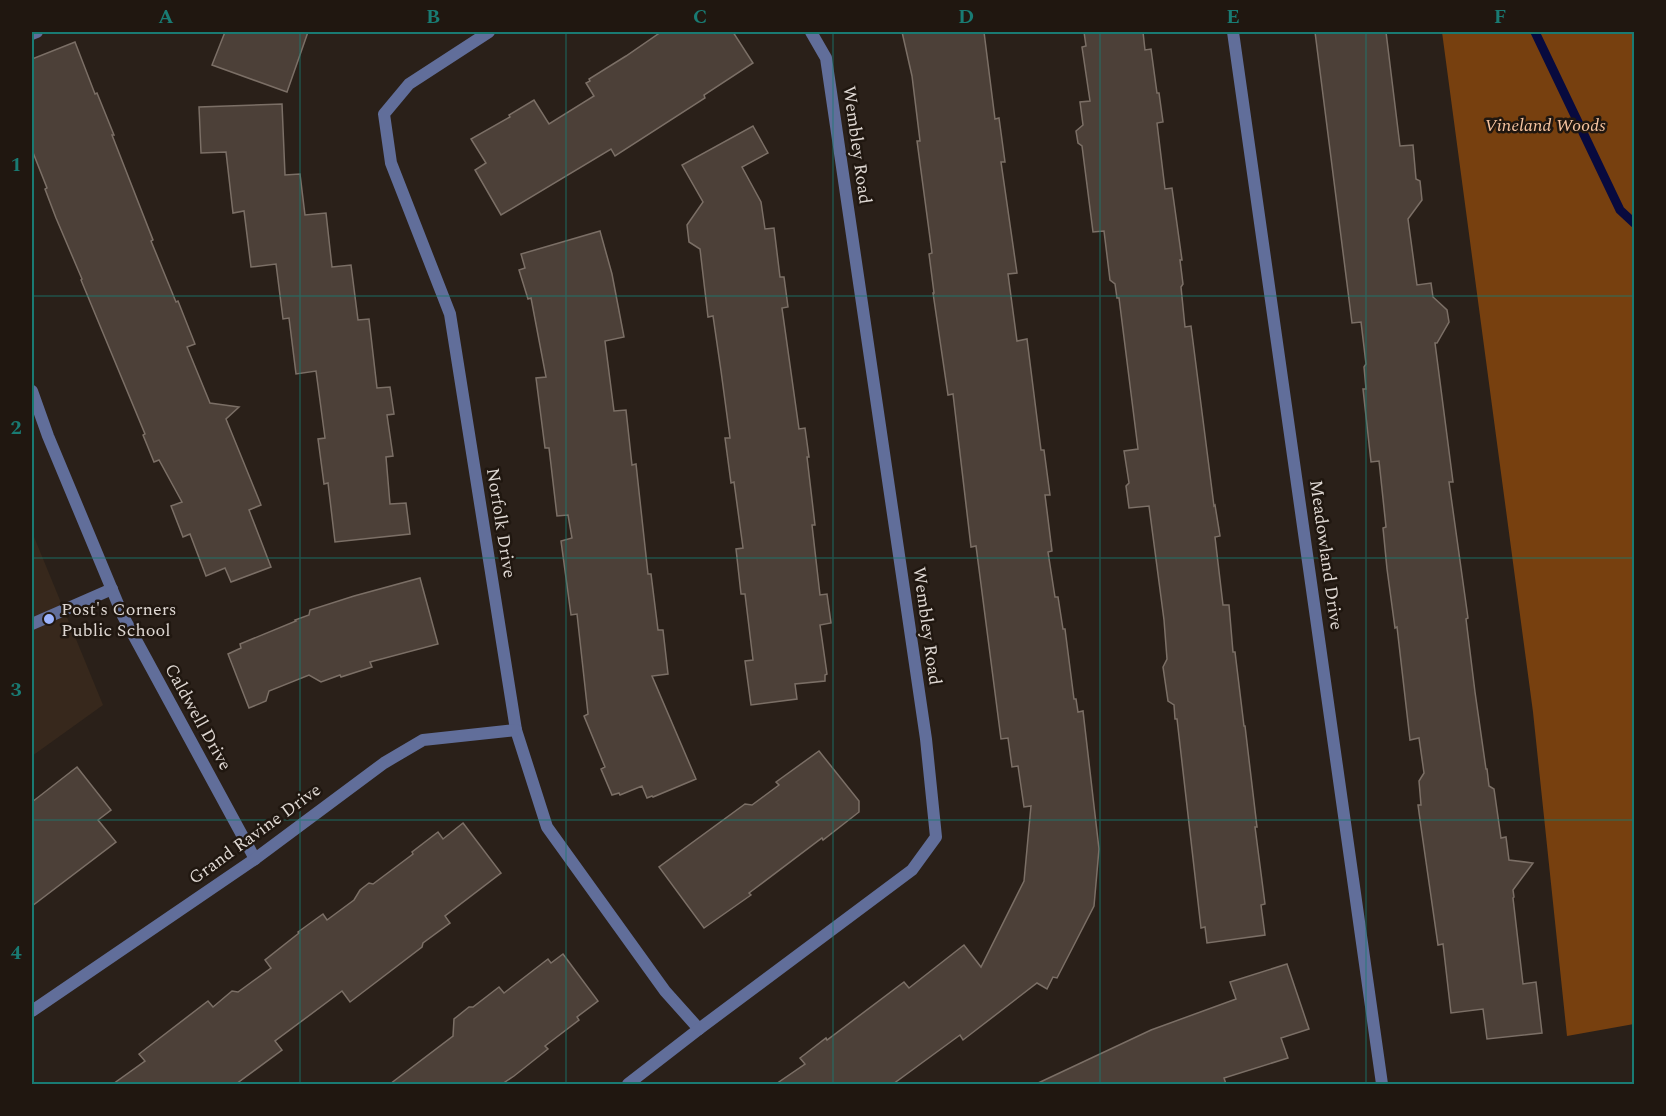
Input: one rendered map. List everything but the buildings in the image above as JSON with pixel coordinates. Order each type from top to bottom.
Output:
[{"type":"street","points":[[32,34],[37,32]]},
{"type":"street","name":"Norfolk Drive","points":[[489,32],[409,84],[384,114],[391,163],[450,314],[516,730],[547,827],[666,991],[699,1029]]},
{"type":"street","name":"Wembley Road","points":[[628,1084],[912,870],[936,837],[924,727],[826,58],[811,32]]},
{"type":"street","name":"Meadowland Drive","points":[[1233,32],[1382,1084]]},
{"type":"street","name":"Caldwell Drive","points":[[32,391],[48,436],[123,616],[255,859]]},
{"type":"street","points":[[32,624],[112,589]]},
{"type":"street","name":"Grand Ravine Drive","points":[[32,1011],[255,859],[384,763],[423,740],[516,730]]},
{"type":"shaded area","name":"Post's Corners Public School","points":[[32,532],[103,705],[32,756]]},
{"type":"green space","name":"Vineland Woods","points":[[1442,32],[1634,32],[1634,1024],[1567,1036],[1533,712]]},
{"type":"waterway","points":[[1535,32],[1620,210],[1634,223]]},
{"type":"place","name":"Post's Corners Public School","points":[[49,619]]}]
